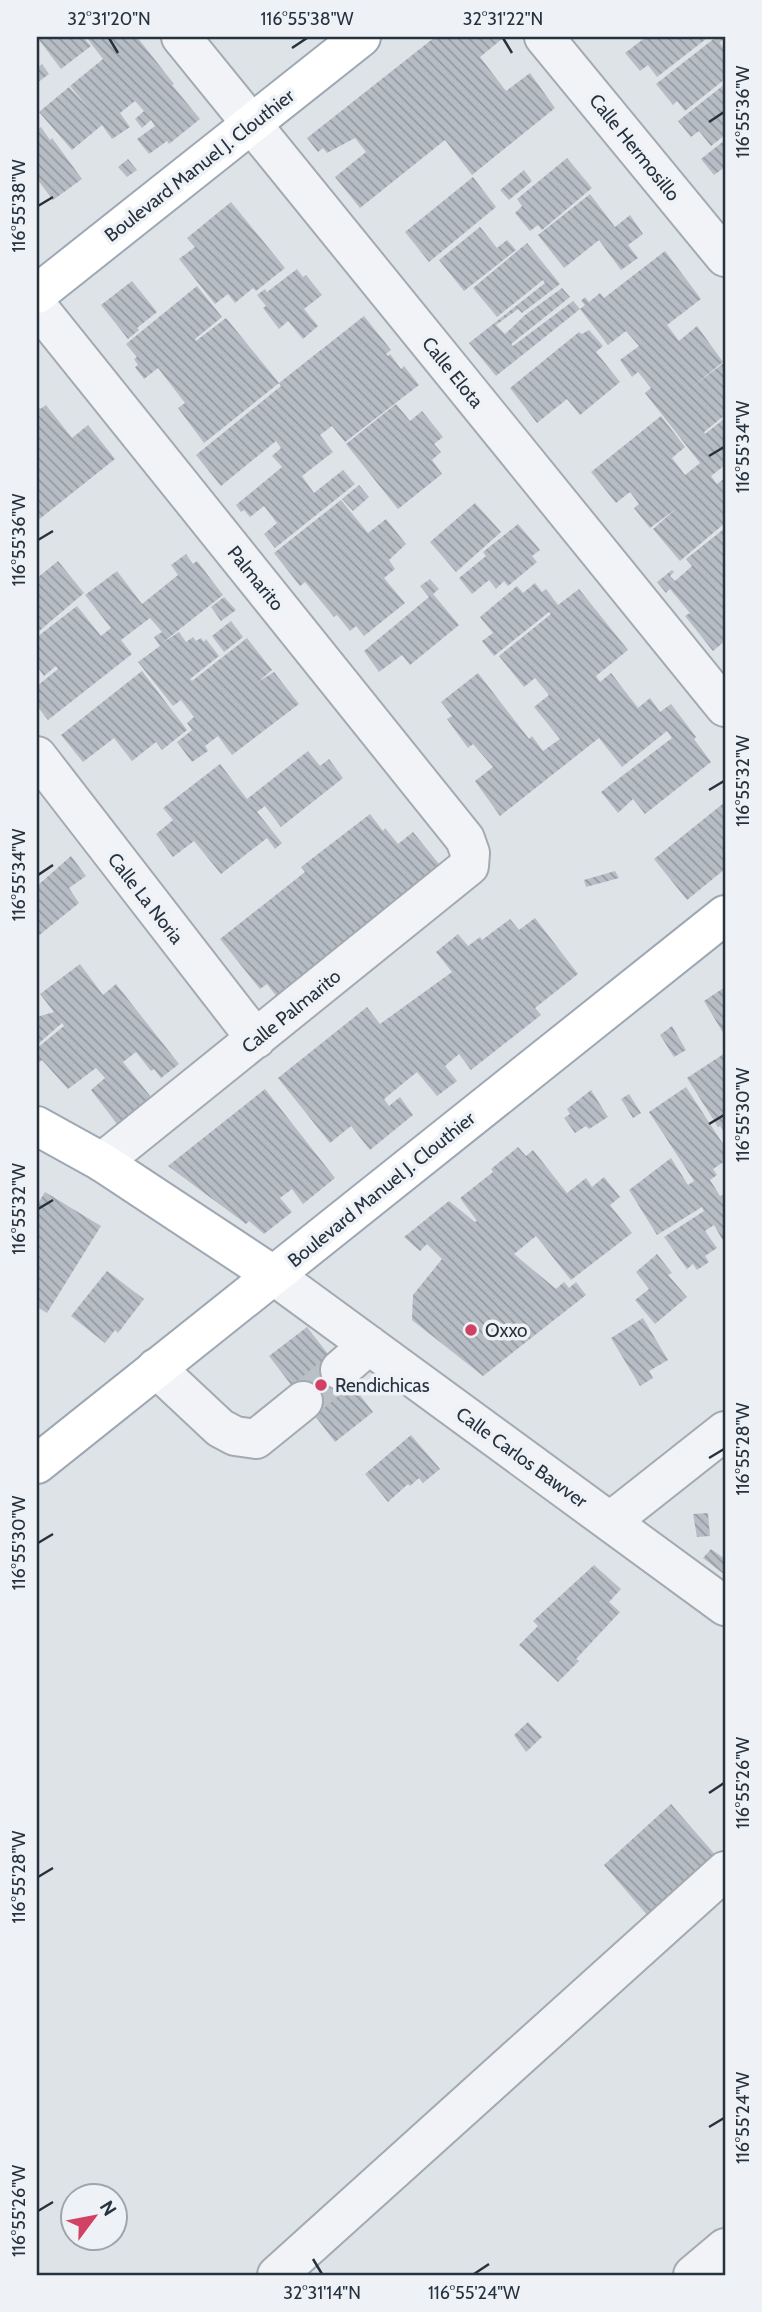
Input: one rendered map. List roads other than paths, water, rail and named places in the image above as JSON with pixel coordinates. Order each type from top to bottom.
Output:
[{"type":"main road","name":"Boulevard Manuel J. Clouthier","points":[[37,294],[361,37]]},
{"type":"main road","name":"Boulevard Manuel J. Clouthier","points":[[37,1464],[725,915]]},
{"type":"main road","name":"Calle Carlos Bawver","points":[[37,1126],[102,1162],[273,1275]]},
{"type":"street","name":"Calle Elota","points":[[181,37],[719,686]]},
{"type":"street","name":"Calle Hermosillo","points":[[544,37],[725,257]]},
{"type":"street","name":"Palmarito","points":[[37,306],[465,839],[470,853]]},
{"type":"street","name":"Calle La Noria","points":[[37,756],[256,1040]]},
{"type":"street","name":"Calle Palmarito","points":[[102,1162],[469,866],[470,853]]},
{"type":"street","name":"Calle Carlos Bawver","points":[[273,1275],[725,1606]]},
{"type":"street","points":[[340,1370],[369,1345]]},
{"type":"street","points":[[156,1368],[220,1428],[235,1436],[256,1440],[303,1401]]},
{"type":"street","points":[[611,1521],[725,1431]]},
{"type":"street","points":[[277,2275],[725,1871]]},
{"type":"street","points":[[693,2275],[725,2248]]},
{"type":"tunnel","points":[[303,1401],[340,1370]]},
{"type":"place","name":"Oxxo","points":[[471,1330]]},
{"type":"place","name":"Rendichicas","points":[[321,1385]]}]
